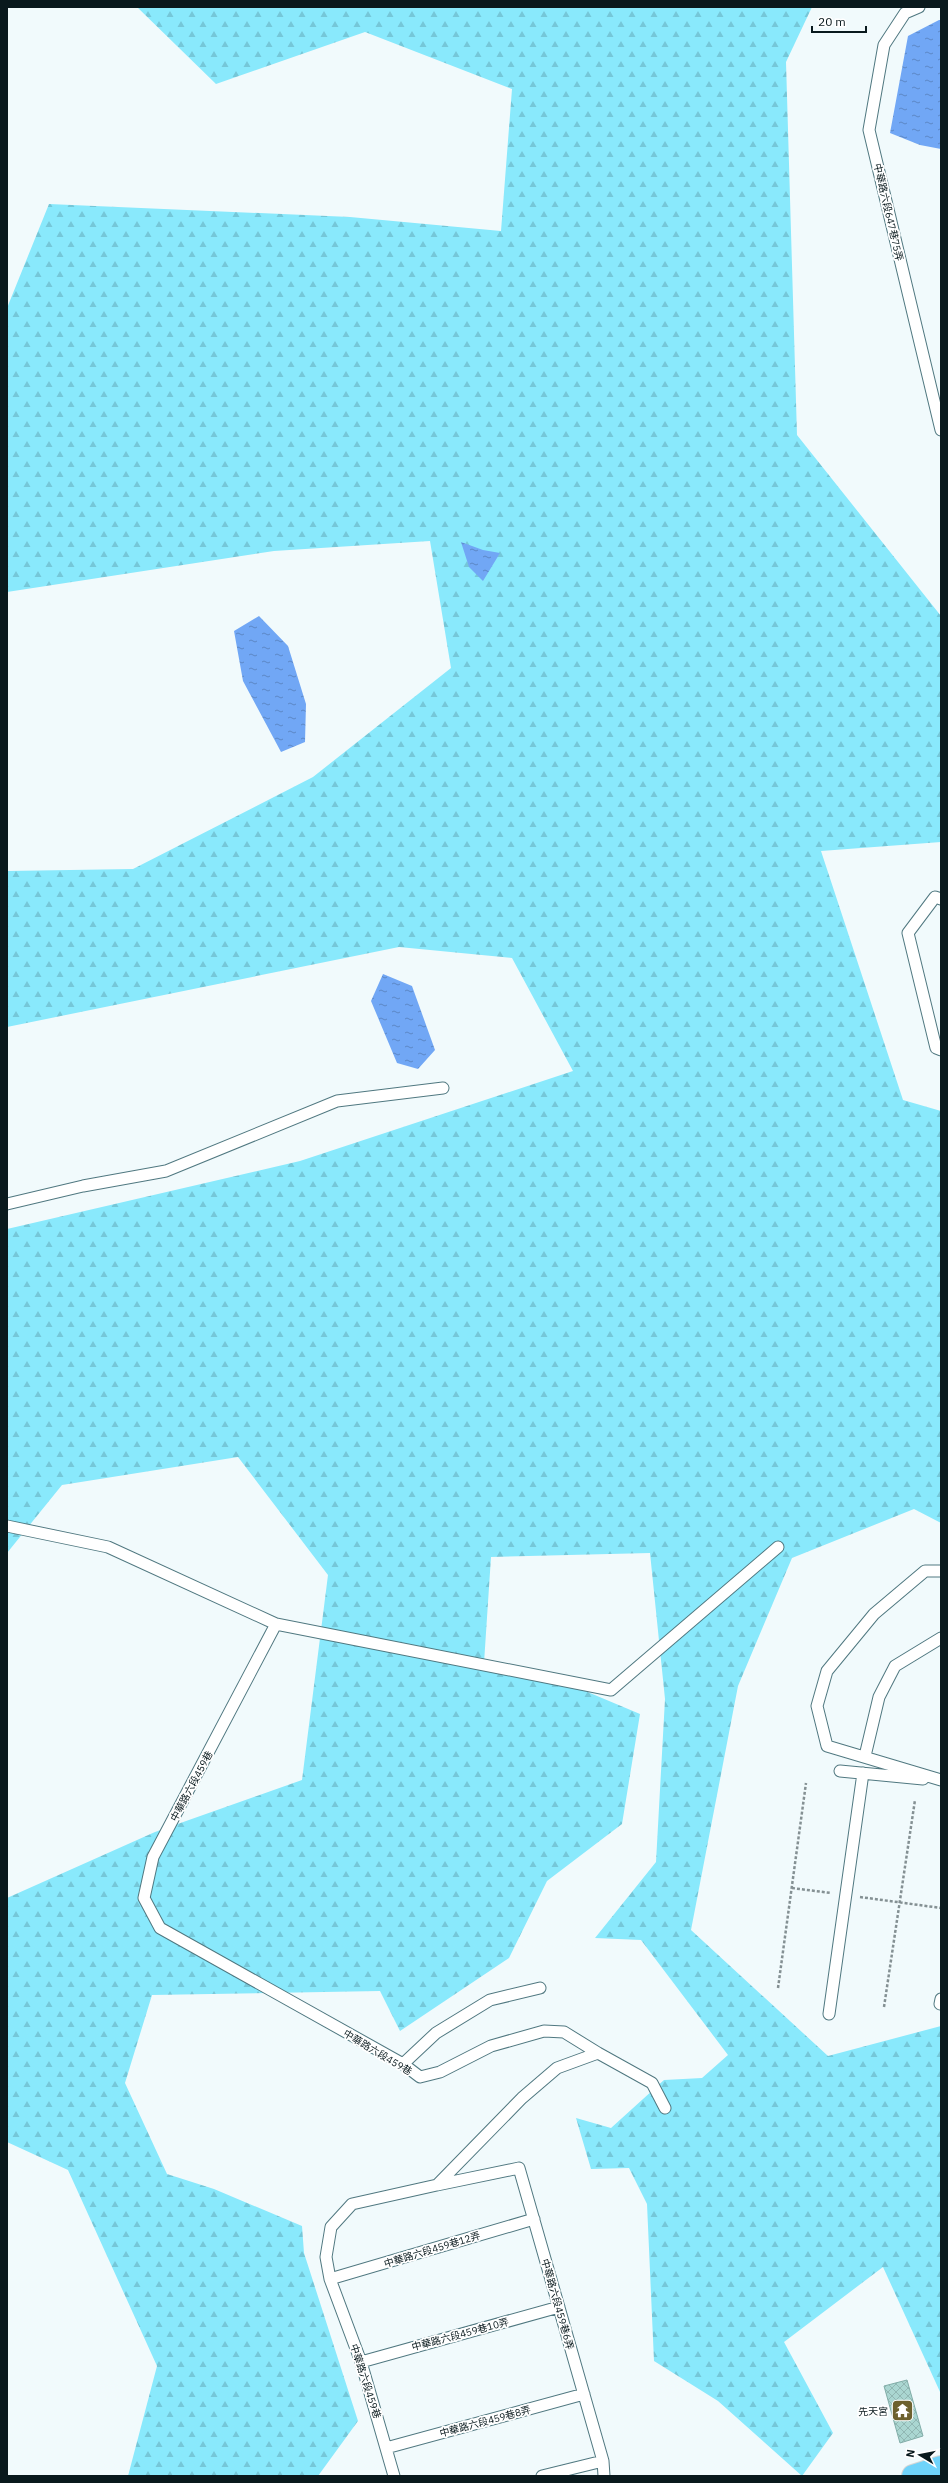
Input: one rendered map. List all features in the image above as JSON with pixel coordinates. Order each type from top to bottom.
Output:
[{"type":"main road","points":[[913,2476],[941,2467]]},
{"type":"lane","name":"中華路六段647巷75弄","points":[[919,7],[905,13],[884,45],[869,130],[941,430]]},
{"type":"lane","points":[[941,899],[935,897],[908,933],[936,1048],[941,1050]]},
{"type":"lane","points":[[7,1204],[83,1186],[166,1171],[338,1101],[444,1088]]},
{"type":"lane","points":[[7,1526],[108,1546],[276,1624],[611,1690],[778,1547]]},
{"type":"lane","points":[[941,1571],[925,1571],[874,1614],[827,1671],[817,1706],[827,1746],[865,1756],[941,1781]]},
{"type":"lane","name":"中華路六段459巷","points":[[276,1624],[153,1857],[144,1898],[160,1928],[403,2064],[420,2077],[440,2072],[492,2046],[544,2031],[564,2032],[598,2053]]},
{"type":"lane","points":[[865,1756],[879,1697],[895,1666],[941,1638]]},
{"type":"lane","points":[[840,1771],[941,1781]]},
{"type":"lane","points":[[829,2014],[863,1773]]},
{"type":"lane","points":[[403,2064],[436,2033],[490,2000],[540,1988]]},
{"type":"lane","points":[[436,2184],[522,2098],[557,2068],[598,2053],[652,2083],[665,2108]]},
{"type":"lane","name":"中華路六段459巷6弄","points":[[436,2184],[519,2168],[603,2461],[604,2476]]},
{"type":"lane","name":"中華路六段459巷","points":[[394,2476],[361,2362],[330,2279],[326,2257],[331,2227],[352,2204],[436,2184]]},
{"type":"lane","name":"中華路六段459巷12弄","points":[[330,2279],[534,2219]]},
{"type":"lane","name":"中華路六段459巷10弄","points":[[361,2362],[559,2307]]},
{"type":"lane","name":"中華路六段459巷8弄","points":[[386,2448],[584,2394]]},
{"type":"lane","points":[[542,2476],[603,2461]]},
{"type":"path","points":[[778,1988],[806,1783]]},
{"type":"path","points":[[884,2007],[915,1800]]},
{"type":"path","points":[[792,1888],[941,1908]]},
{"type":"green space","points":[[137,7],[812,7],[786,62],[797,435],[941,616],[941,842],[821,851],[903,1100],[941,1111],[941,1523],[914,1509],[792,1558],[738,1686],[691,1930],[828,2056],[941,2026],[941,2394],[883,2267],[784,2342],[833,2433],[802,2476],[718,2401],[654,2361],[647,2204],[629,2168],[591,2169],[576,2118],[611,2128],[664,2080],[702,2078],[728,2055],[641,1940],[595,1938],[656,1862],[665,1699],[650,1553],[491,1557],[484,1663],[552,1677],[640,1714],[622,1824],[547,1881],[509,1958],[400,2031],[380,1991],[152,1995],[125,2083],[167,2174],[214,2189],[302,2226],[304,2253],[358,2421],[318,2476],[128,2476],[157,2366],[68,2170],[7,2142],[7,1898],[155,1832],[302,1780],[328,1575],[238,1457],[62,1485],[7,1553],[7,1229],[300,1161],[573,1071],[512,958],[399,947],[7,1027],[7,871],[133,869],[313,777],[451,668],[430,541],[274,551],[7,592],[7,308],[49,204],[350,217],[501,231],[512,89],[365,32],[216,84]]},
{"type":"water","points":[[941,20],[941,149],[920,145],[890,133],[908,36]]},
{"type":"water","points":[[461,542],[483,550],[500,553],[483,581],[469,567]]},
{"type":"water","points":[[259,616],[288,646],[306,704],[305,742],[281,752],[243,681],[234,631]]},
{"type":"water","points":[[383,974],[412,986],[435,1050],[418,1069],[397,1063],[371,1001]]},
{"type":"building","name":"先天宮","points":[[907,2380],[923,2436],[900,2443],[884,2386]]},
{"type":"place","name":"先天宮","points":[[903,2411]]}]
